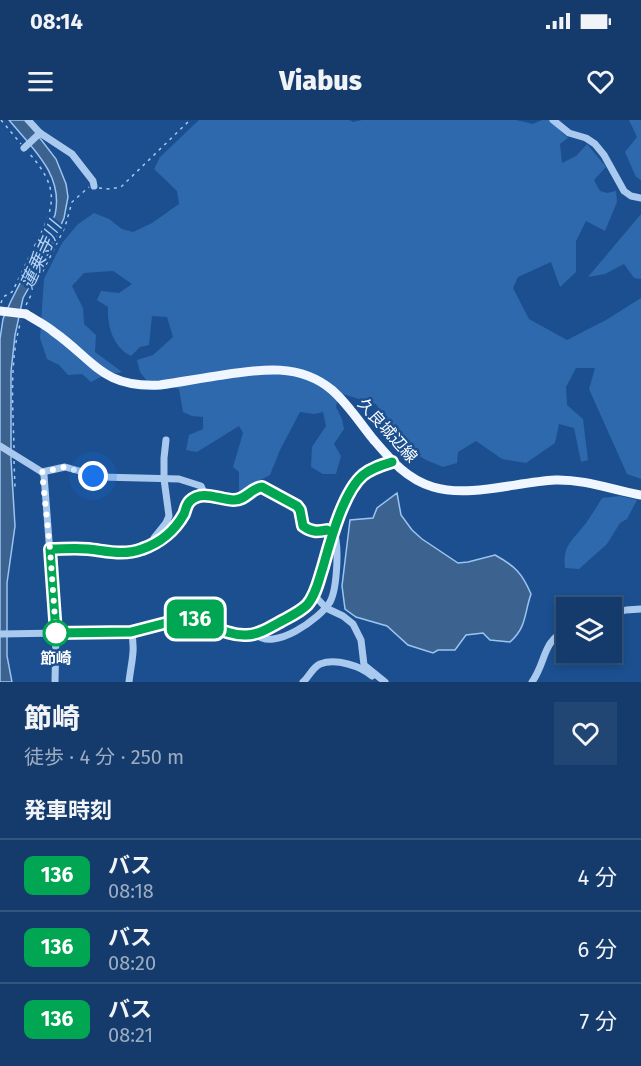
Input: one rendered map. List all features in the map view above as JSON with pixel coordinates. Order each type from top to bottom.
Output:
[{"type":"main road","name":"久良城辺線","points":[[0,311],[24,314],[54,332],[95,368],[109,377],[141,386],[272,368],[308,375],[334,392],[392,462],[413,479],[433,487],[451,490],[556,480],[576,481],[641,495]]},
{"type":"street","points":[[28,120],[39,134],[72,154],[93,181],[94,186]]},
{"type":"street","points":[[553,120],[569,133],[586,138],[595,144],[604,155],[624,191],[631,196],[641,198]]},
{"type":"street","points":[[25,147],[39,134]]},
{"type":"street","points":[[154,544],[154,538],[169,516],[164,479],[166,440]]},
{"type":"street","points":[[0,446],[42,472],[65,467],[101,477],[188,481],[201,486],[205,495]]},
{"type":"street","points":[[3,634],[131,632],[193,618],[234,634],[256,634],[297,613],[307,605],[314,595],[333,529],[346,500],[361,476],[373,468],[392,462]]},
{"type":"street","points":[[42,472],[56,633],[55,682]]},
{"type":"street","points":[[50,549],[89,549],[118,554],[135,551],[154,544],[167,535],[192,499],[205,495],[242,500],[256,488],[266,487],[297,506],[303,526],[309,530],[317,532],[333,529]]},
{"type":"street","points":[[256,634],[268,640],[289,635],[326,608],[333,593],[337,544],[333,529]]},
{"type":"street","points":[[314,595],[326,608],[353,624],[361,640],[364,664],[385,682]]},
{"type":"street","points":[[622,611],[641,609]]},
{"type":"street","points":[[129,682],[131,662],[135,651],[131,632]]},
{"type":"street","points":[[532,682],[551,640],[556,637]]},
{"type":"street","points":[[303,682],[320,664],[340,662],[370,673],[379,682]]},
{"type":"path","points":[[0,306],[3,297],[12,292],[48,220],[52,206],[50,186],[46,175],[1,120]]},
{"type":"path","points":[[15,488],[13,453],[17,336],[24,314],[65,227],[72,202],[84,190],[94,186],[110,189],[121,187],[190,120]]},
{"type":"shaded area","points":[[199,120],[349,120],[353,122],[362,120],[516,120],[533,124],[549,120],[568,138],[560,144],[562,163],[576,156],[587,144],[606,167],[594,180],[600,191],[607,193],[616,191],[617,202],[605,231],[586,221],[576,241],[576,272],[560,287],[551,262],[518,277],[513,288],[529,319],[567,340],[606,320],[641,298],[641,479],[627,474],[589,389],[595,368],[576,368],[566,387],[567,405],[583,419],[588,460],[581,462],[574,428],[559,424],[555,443],[526,463],[502,459],[476,441],[458,452],[457,463],[443,467],[426,460],[400,444],[376,404],[339,393],[336,407],[344,429],[334,444],[341,456],[336,474],[323,474],[311,467],[312,447],[326,426],[323,412],[314,414],[300,412],[270,475],[239,491],[239,472],[233,467],[243,433],[239,426],[197,452],[186,450],[189,435],[203,429],[203,417],[183,412],[179,389],[168,386],[153,389],[140,372],[137,360],[153,355],[173,337],[167,317],[152,316],[149,345],[140,347],[131,356],[120,347],[112,335],[108,307],[97,300],[101,291],[119,293],[132,284],[113,271],[84,273],[72,286],[83,308],[84,324],[96,335],[95,352],[122,372],[103,376],[91,382],[82,374],[68,375],[59,365],[47,359],[40,338],[44,279],[62,243],[77,225],[94,213],[109,219],[122,229],[133,232],[152,223],[179,204],[177,191],[154,169],[160,157]]},
{"type":"shaded area","points":[[629,120],[641,120],[641,180],[636,177],[625,152],[637,137]]},
{"type":"shaded area","points":[[641,214],[641,279],[634,278],[624,264],[605,274],[588,277]]},
{"type":"shaded area","points":[[620,496],[637,500],[627,519],[620,523],[607,544],[579,569],[565,568],[567,548],[602,498]]},
{"type":"water","name":"蓮乗寺川","points":[[9,120],[26,120],[56,159],[66,184],[68,197],[64,218],[49,252],[23,298],[15,335],[11,372],[11,460],[15,526],[7,583],[7,656],[12,682],[0,682],[0,339],[3,319],[55,215],[57,201],[51,175],[44,163]]},
{"type":"water","points":[[397,493],[401,515],[412,530],[458,563],[495,555],[521,575],[531,594],[522,625],[510,642],[490,640],[483,633],[466,635],[455,650],[438,650],[433,653],[408,645],[387,626],[356,617],[345,609],[342,586],[350,520],[373,518],[377,508]]},
{"type":"bus line","name":"136","points":[[327,530],[317,532],[309,530],[300,520],[300,510],[297,506],[266,487],[262,487],[256,488],[242,500],[205,495],[192,499],[167,535],[159,542],[142,550],[118,554],[89,549],[50,549],[56,633],[131,632],[185,618],[193,618],[223,632],[234,634],[256,634],[266,630],[307,605],[314,595],[333,529],[346,500],[361,476],[373,468],[392,462]]},
{"type":"place","name":"節崎","points":[[56,633]]},
{"type":"route","points":[[56,633],[42,472],[65,467],[93,476]]}]
